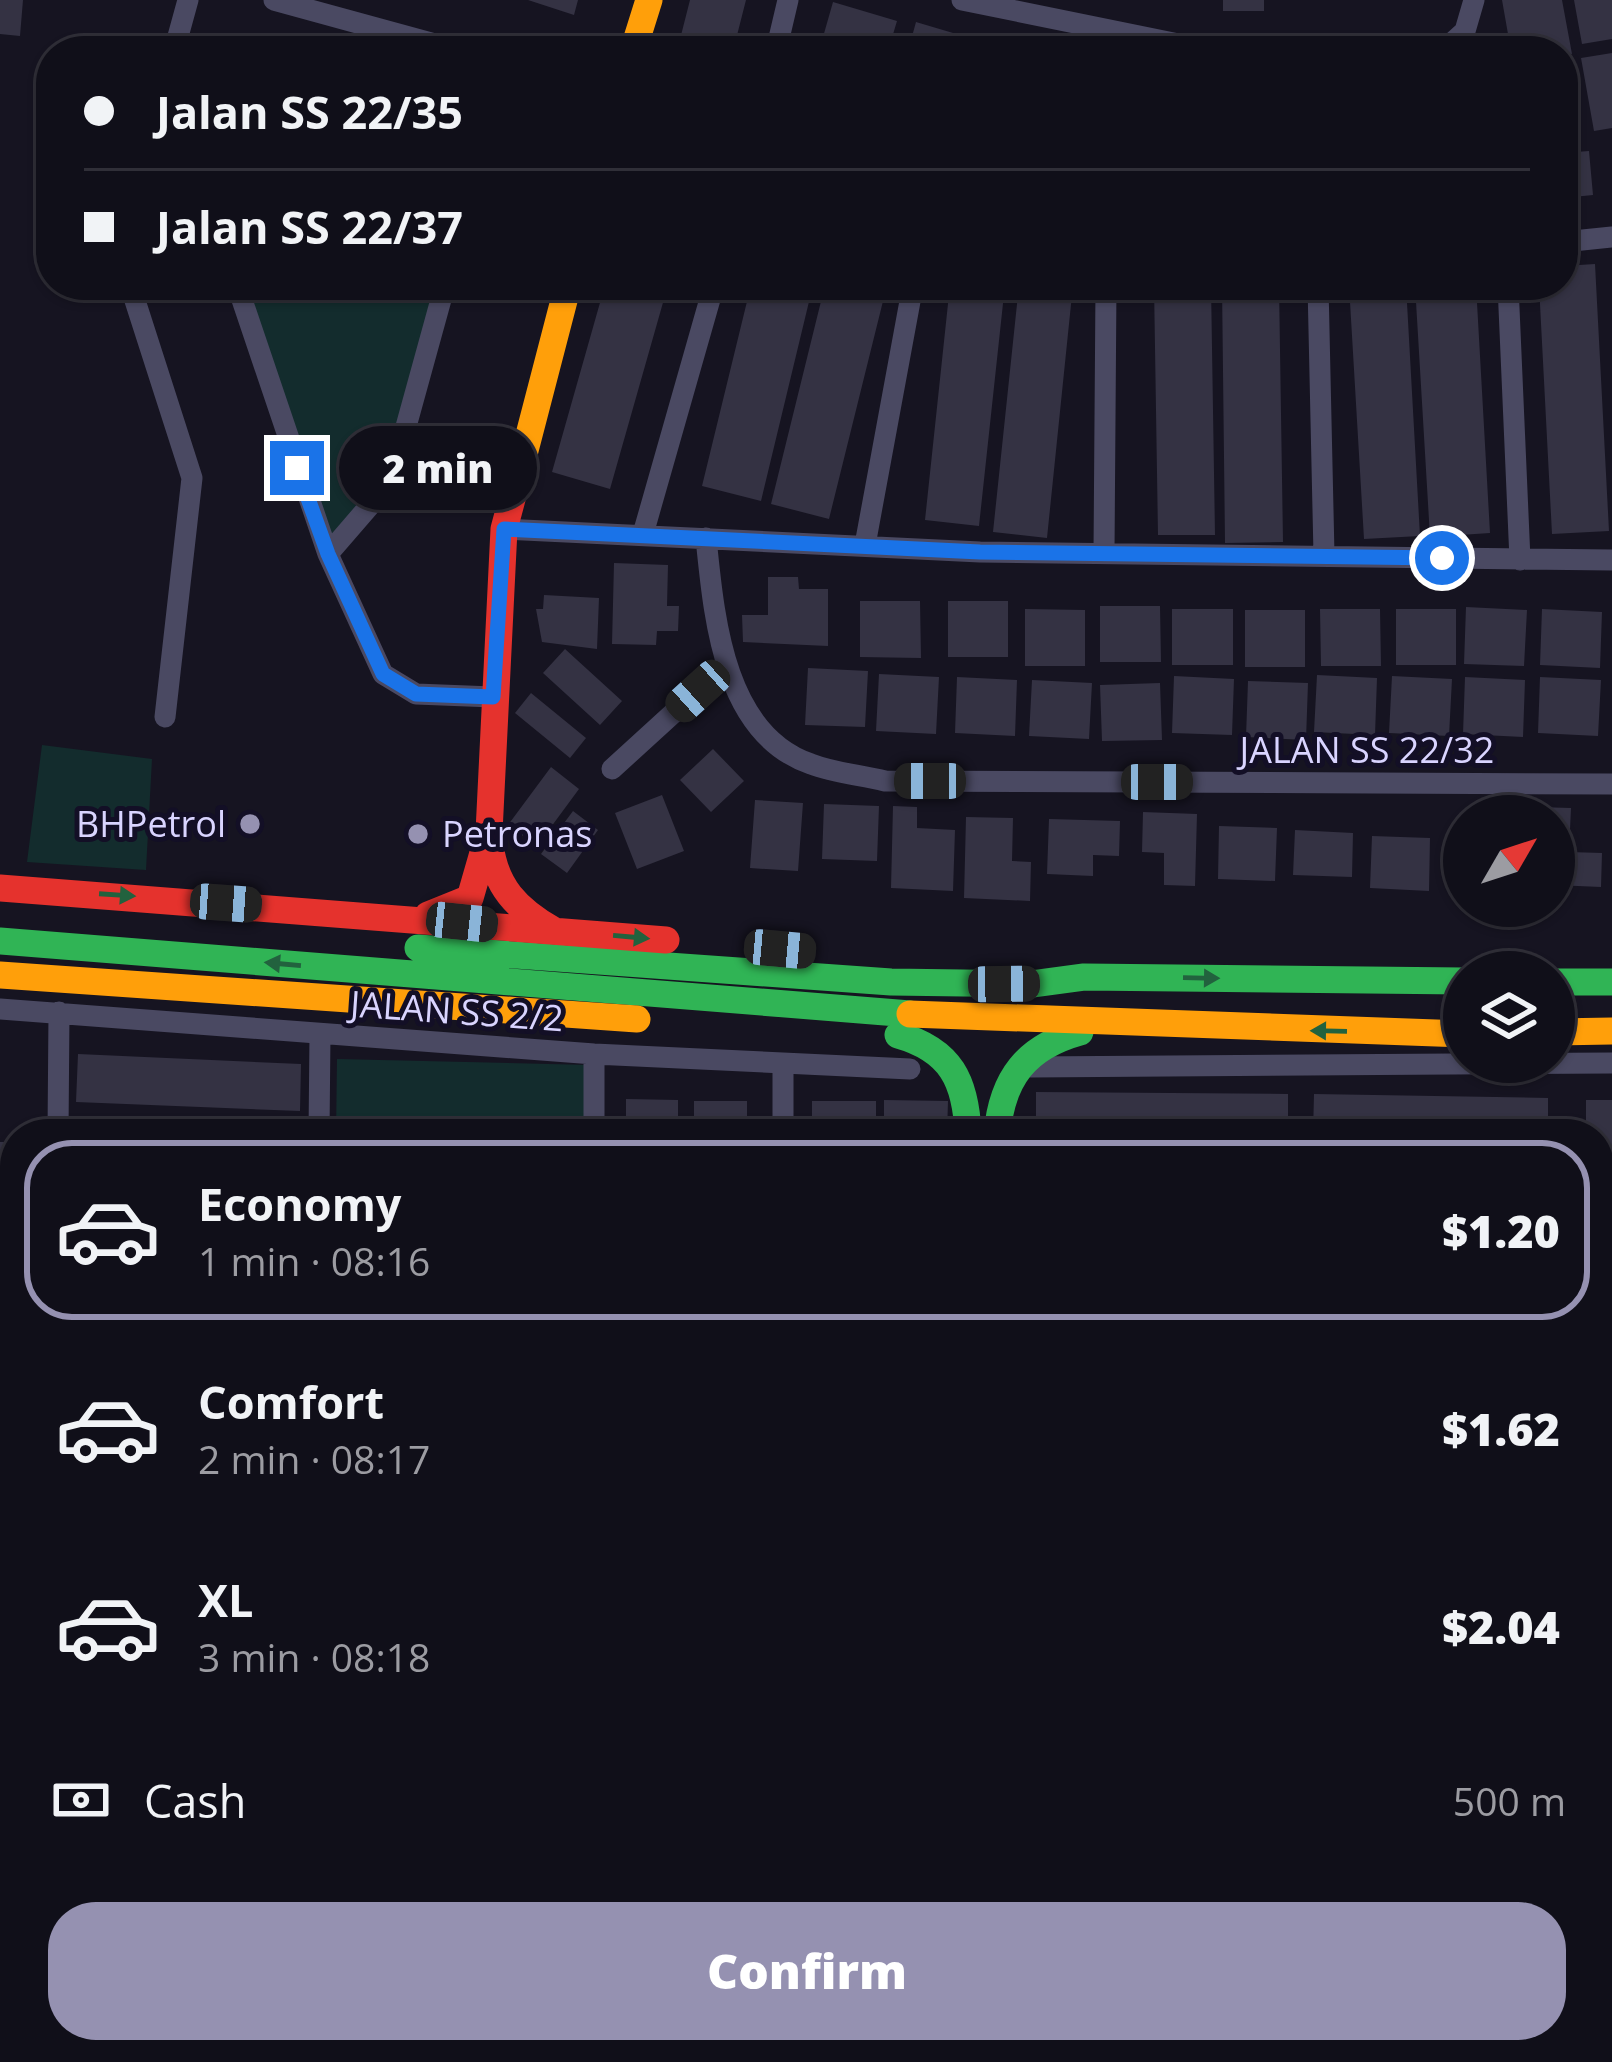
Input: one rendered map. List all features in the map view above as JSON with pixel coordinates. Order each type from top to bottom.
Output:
[{"type":"main road","points":[[638,36],[649,0]]},
{"type":"main road","points":[[554,931],[517,909],[502,891],[489,832],[504,529],[564,300]]},
{"type":"main road","points":[[416,918],[451,910],[470,898],[489,832]]},
{"type":"main road","points":[[0,888],[1005,965],[1084,977]]},
{"type":"main road","points":[[0,917],[819,979],[994,984],[1084,977],[1443,981]]},
{"type":"main road","points":[[0,941],[1001,1021],[1443,1034]]},
{"type":"main road","points":[[0,975],[898,1035],[926,1041],[956,1067],[966,1119]]},
{"type":"main road","points":[[1575,982],[1612,982]]},
{"type":"main road","points":[[898,1035],[1001,1021]]},
{"type":"main road","points":[[997,1119],[998,1103],[1012,1070],[1030,1051],[1049,1039],[1109,1027]]},
{"type":"main road","points":[[1575,1032],[1612,1031]]},
{"type":"street","points":[[178,36],[188,0]]},
{"type":"street","points":[[274,0],[405,36]]},
{"type":"street","points":[[780,36],[788,0]]},
{"type":"street","points":[[1460,36],[1474,0]]},
{"type":"street","points":[[972,1],[1140,36]]},
{"type":"street","points":[[1578,240],[1612,237]]},
{"type":"street","points":[[135,300],[192,478],[165,716]]},
{"type":"street","points":[[242,300],[328,554],[383,674],[416,694],[493,697]]},
{"type":"street","points":[[328,554],[391,482],[441,300]]},
{"type":"street","points":[[644,535],[710,300]]},
{"type":"street","points":[[865,545],[910,300]]},
{"type":"street","points":[[1105,553],[1106,300]]},
{"type":"street","points":[[1318,300],[1324,555]]},
{"type":"street","points":[[1509,300],[1520,560]]},
{"type":"street","points":[[504,529],[1105,553],[1612,560]]},
{"type":"street","name":"JALAN SS 22/32","points":[[706,538],[726,664],[741,700],[766,732],[807,764],[885,781],[1612,784]]},
{"type":"street","points":[[613,769],[726,664]]},
{"type":"street","name":"JALAN SS 2/2","points":[[0,1009],[594,1054],[910,1069]]},
{"type":"street","points":[[58,1119],[59,1012]]},
{"type":"street","points":[[319,1119],[320,1034]]},
{"type":"street","points":[[594,1054],[594,1119]]},
{"type":"street","points":[[783,1063],[784,1119]]},
{"type":"street","points":[[1030,1067],[1612,1063]]},
{"type":"green space","points":[[245,300],[439,300],[390,479],[328,549]]},
{"type":"green space","points":[[42,745],[152,759],[146,870],[27,862]]},
{"type":"green space","points":[[337,1059],[589,1065],[588,1119],[336,1119]]},
{"type":"building","points":[[0,0],[23,0],[20,36],[0,34]]},
{"type":"building","points":[[528,0],[578,0],[574,15]]},
{"type":"building","points":[[690,0],[746,0],[737,36],[681,36]]},
{"type":"building","points":[[1223,0],[1264,0],[1264,11],[1223,11]]},
{"type":"building","points":[[1502,0],[1562,0],[1569,36],[1508,36]]},
{"type":"building","points":[[1574,0],[1612,0],[1612,39],[1582,44]]},
{"type":"building","points":[[833,2],[897,21],[892,36],[823,36]]},
{"type":"building","points":[[916,22],[963,36],[912,36]]},
{"type":"building","points":[[1612,53],[1612,128],[1594,131],[1581,58]]},
{"type":"building","points":[[1589,151],[1593,195],[1578,196],[1578,152]]},
{"type":"building","points":[[1595,264],[1609,531],[1552,534],[1540,300],[1578,300],[1578,265]]},
{"type":"building","points":[[601,300],[664,300],[610,489],[552,472]]},
{"type":"building","points":[[747,300],[809,300],[761,501],[702,486]]},
{"type":"building","points":[[821,300],[883,300],[829,519],[771,504]]},
{"type":"building","points":[[948,300],[1003,300],[979,526],[925,520]]},
{"type":"building","points":[[1017,300],[1071,300],[1047,538],[993,532]]},
{"type":"building","points":[[1154,300],[1211,300],[1215,535],[1158,535]]},
{"type":"building","points":[[1222,300],[1279,300],[1283,542],[1225,543]]},
{"type":"building","points":[[1350,300],[1407,300],[1420,536],[1364,539]]},
{"type":"building","points":[[1416,300],[1477,300],[1490,533],[1430,537]]},
{"type":"building","points":[[614,563],[668,565],[667,606],[679,606],[678,631],[657,631],[656,645],[612,644]]},
{"type":"building","points":[[768,577],[798,577],[799,589],[828,589],[828,646],[743,642],[742,615],[768,615]]},
{"type":"building","points":[[544,595],[599,598],[597,649],[542,642],[536,609],[543,609]]},
{"type":"building","points":[[860,601],[920,601],[921,658],[860,657]]},
{"type":"building","points":[[948,601],[1008,601],[1008,657],[948,657]]},
{"type":"building","points":[[1100,606],[1160,606],[1161,662],[1100,662]]},
{"type":"building","points":[[1466,607],[1527,610],[1524,666],[1464,664]]},
{"type":"building","points":[[1025,609],[1085,610],[1085,666],[1025,666]]},
{"type":"building","points":[[1172,609],[1233,609],[1233,665],[1172,665]]},
{"type":"building","points":[[1320,609],[1380,609],[1381,666],[1321,666]]},
{"type":"building","points":[[1396,609],[1456,609],[1456,665],[1396,665]]},
{"type":"building","points":[[1542,609],[1602,612],[1600,668],[1540,665]]},
{"type":"building","points":[[1245,610],[1305,610],[1305,667],[1245,667]]},
{"type":"building","points":[[565,649],[622,701],[600,725],[543,673]]},
{"type":"building","points":[[808,668],[868,671],[865,727],[805,725]]},
{"type":"building","points":[[879,674],[939,677],[936,734],[876,731]]},
{"type":"building","points":[[1317,675],[1377,678],[1375,735],[1314,732]]},
{"type":"building","points":[[1174,676],[1234,679],[1232,735],[1172,733]]},
{"type":"building","points":[[1392,676],[1452,679],[1449,736],[1389,733]]},
{"type":"building","points":[[957,677],[1017,680],[1015,736],[955,733]]},
{"type":"building","points":[[1465,677],[1525,680],[1523,737],[1463,734]]},
{"type":"building","points":[[1540,677],[1601,680],[1598,736],[1538,733]]},
{"type":"building","points":[[1032,680],[1092,683],[1089,739],[1029,736]]},
{"type":"building","points":[[1248,681],[1308,683],[1306,740],[1246,737]]},
{"type":"building","points":[[1160,683],[1162,740],[1102,741],[1100,685]]},
{"type":"building","points":[[531,693],[586,738],[570,758],[515,713]]},
{"type":"building","points":[[713,749],[744,781],[711,812],[680,780]]},
{"type":"building","points":[[551,767],[579,789],[537,846],[508,825]]},
{"type":"building","points":[[662,795],[684,851],[637,869],[615,813]]},
{"type":"building","points":[[755,800],[803,803],[798,871],[750,868]]},
{"type":"building","points":[[824,804],[879,806],[877,861],[822,859]]},
{"type":"building","points":[[893,806],[917,807],[917,828],[955,830],[953,891],[891,888]]},
{"type":"building","points":[[573,811],[598,830],[567,873],[541,854]]},
{"type":"building","points":[[1143,812],[1197,814],[1195,886],[1164,885],[1164,853],[1142,852]]},
{"type":"building","points":[[966,817],[1013,818],[1012,861],[1031,862],[1030,901],[964,898]]},
{"type":"building","points":[[1049,819],[1120,821],[1119,856],[1093,855],[1093,876],[1047,874]]},
{"type":"building","points":[[1219,826],[1277,828],[1275,881],[1218,879]]},
{"type":"building","points":[[1295,830],[1353,833],[1352,877],[1293,875]]},
{"type":"building","points":[[1372,836],[1430,838],[1429,891],[1370,888]]},
{"type":"building","points":[[1575,852],[1602,853],[1601,887],[1575,886]]},
{"type":"building","points":[[78,1054],[301,1064],[300,1111],[76,1102]]},
{"type":"building","points":[[1036,1092],[1288,1094],[1288,1119],[1036,1119]]},
{"type":"building","points":[[1314,1094],[1548,1098],[1548,1119],[1313,1119]]},
{"type":"building","points":[[626,1099],[678,1100],[678,1119],[626,1119]]},
{"type":"building","points":[[884,1100],[948,1101],[947,1119],[884,1119]]},
{"type":"building","points":[[1586,1100],[1612,1100],[1612,1119],[1586,1119]]},
{"type":"building","points":[[694,1101],[747,1101],[747,1119],[694,1119]]},
{"type":"building","points":[[812,1101],[876,1101],[876,1119],[812,1119]]},
{"type":"traffic: fast","points":[[0,941],[910,1014]]},
{"type":"traffic: fast","points":[[418,948],[891,982],[1032,984],[1084,977],[1443,981]]},
{"type":"traffic: fast","points":[[1575,982],[1612,982]]},
{"type":"traffic: fast","points":[[999,1119],[1011,1081],[1031,1056],[1080,1032]]},
{"type":"traffic: fast","points":[[898,1035],[931,1049],[952,1070],[964,1098],[966,1119]]},
{"type":"traffic: slow","points":[[638,36],[649,0]]},
{"type":"traffic: slow","points":[[523,458],[564,300]]},
{"type":"traffic: slow","points":[[0,975],[637,1019]]},
{"type":"traffic: slow","points":[[910,1014],[1443,1033]]},
{"type":"traffic: slow","points":[[1575,1032],[1612,1031]]},
{"type":"traffic: jam","points":[[428,915],[470,898],[489,832],[504,529],[523,458]]},
{"type":"traffic: jam","points":[[490,844],[497,873],[510,895],[553,930]]},
{"type":"traffic: jam","points":[[0,888],[666,940]]},
{"type":"place","name":"BHPetrol","points":[[250,824]]},
{"type":"place","name":"Petronas","points":[[418,834]]},
{"type":"route","points":[[297,468],[328,554],[383,674],[416,694],[493,697],[504,529],[980,552],[1442,558]]}]
